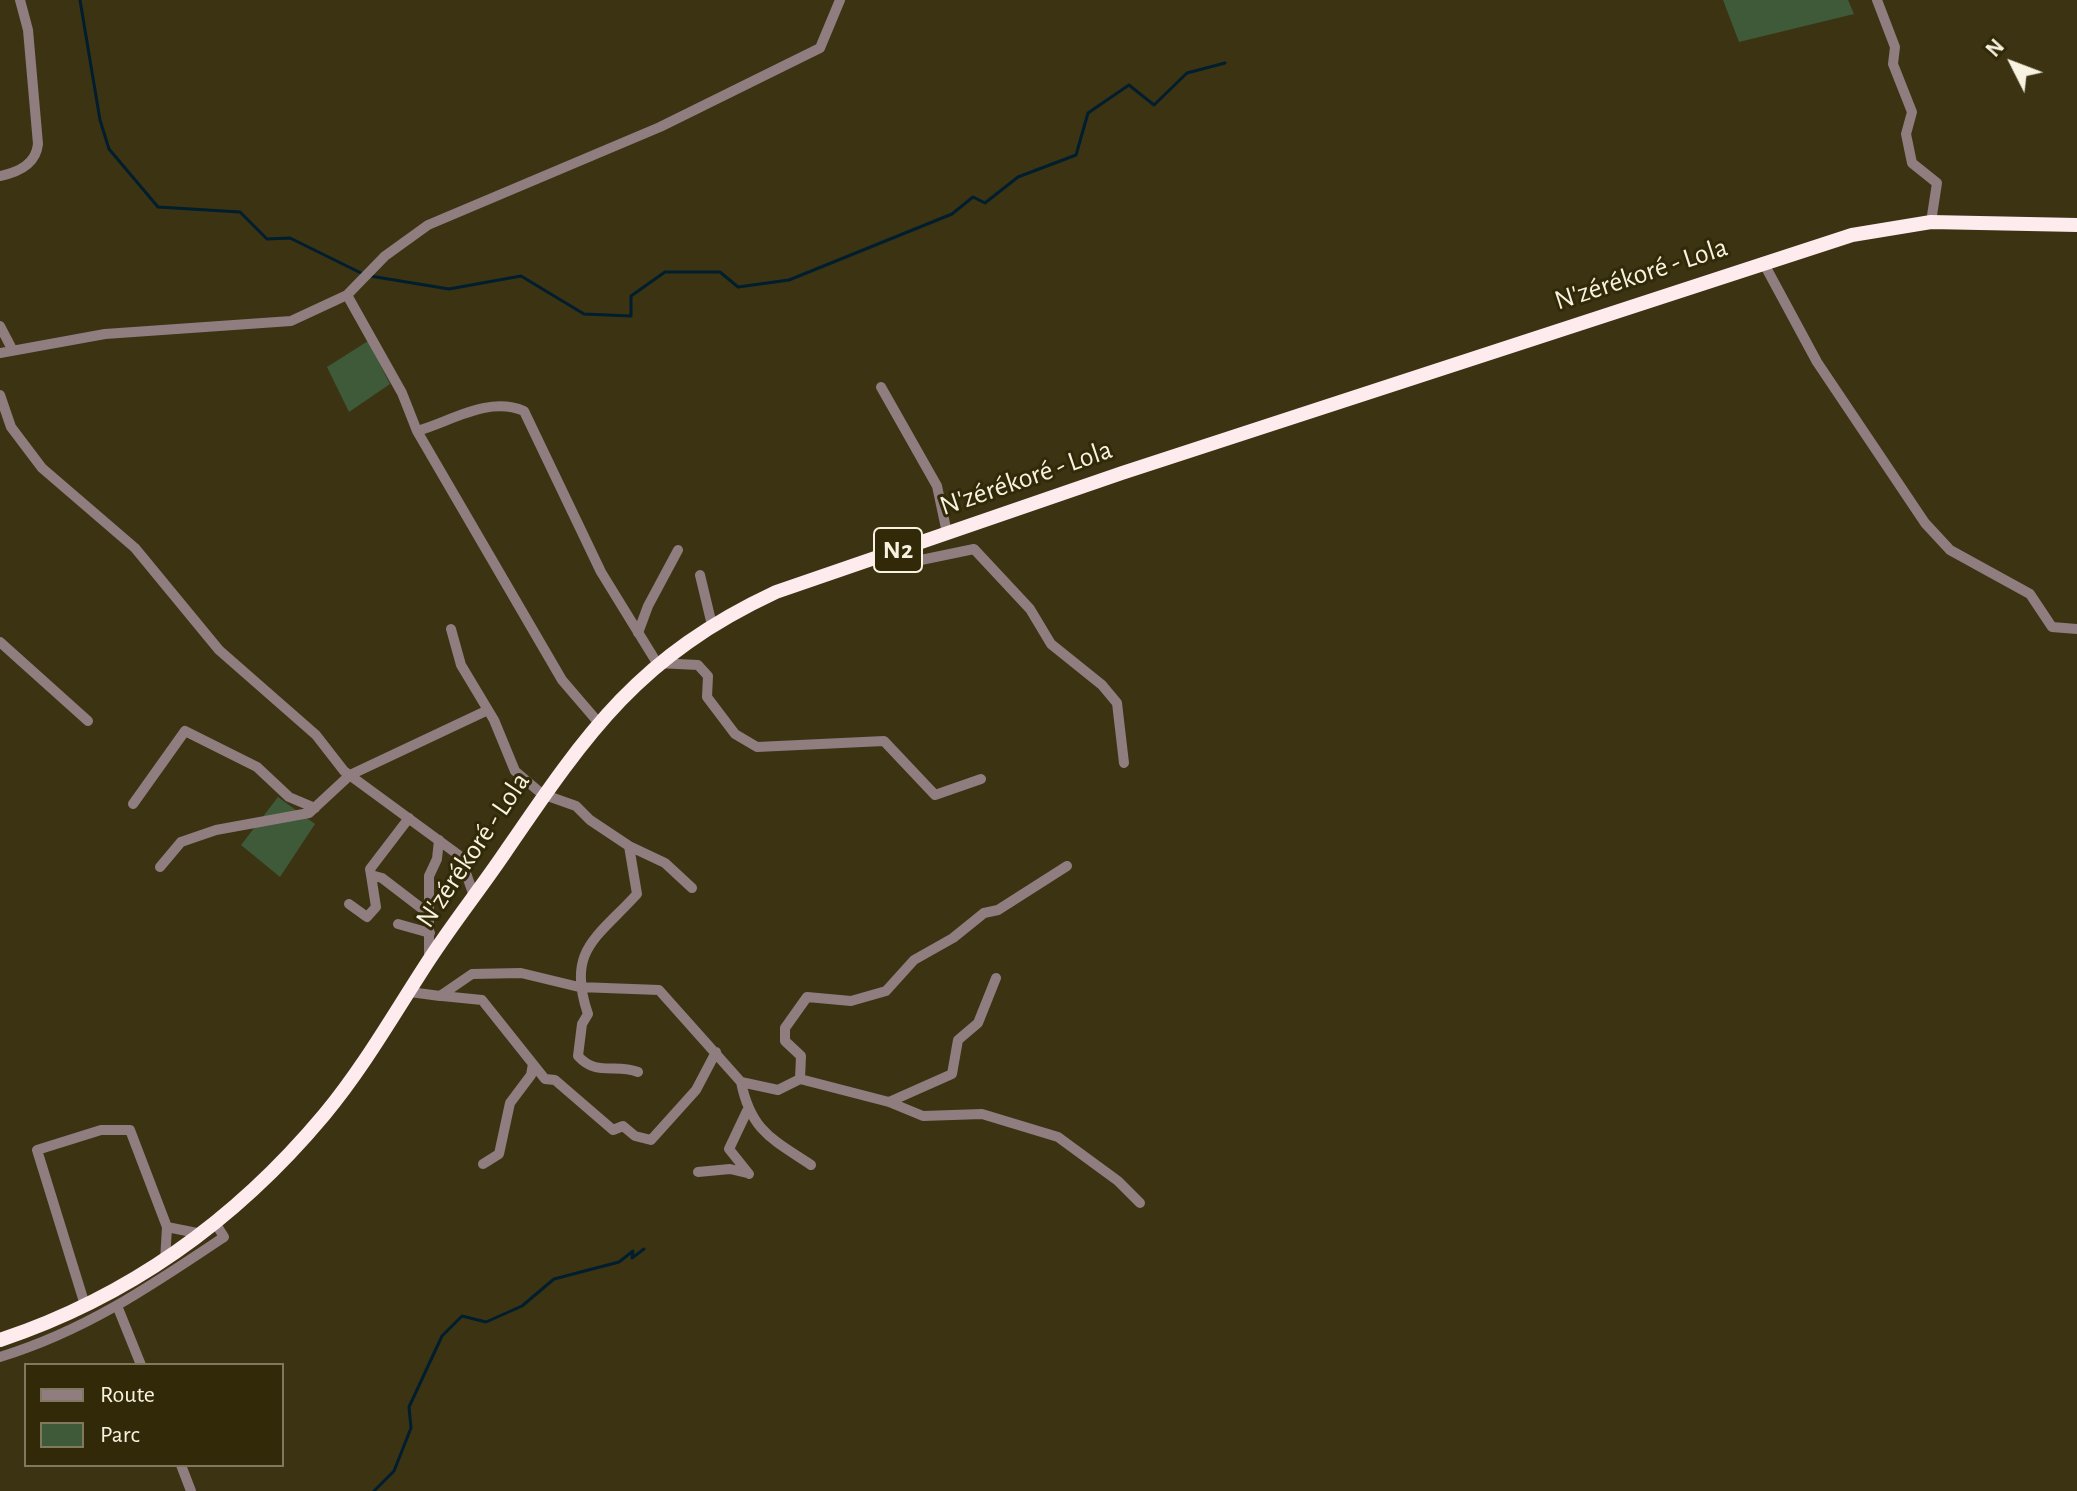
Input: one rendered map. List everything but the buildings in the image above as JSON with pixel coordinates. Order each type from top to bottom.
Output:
[{"type":"highway","name":"N'zérékoré - Lola","points":[[0,1340],[85,1305],[165,1261],[216,1224],[281,1162],[325,1114],[542,794],[598,722],[657,663],[712,625],[776,592],[947,533],[1852,235],[1931,222],[2077,225]]},
{"type":"street","points":[[0,176],[31,163],[37,156],[28,30],[20,0]]},
{"type":"street","points":[[0,353],[105,334],[291,321],[347,295],[385,256],[428,225],[660,127],[820,48],[840,0]]},
{"type":"street","points":[[1877,0],[1895,47],[1893,64],[1912,112],[1906,134],[1912,163],[1937,183],[1931,222]]},
{"type":"street","points":[[1763,262],[1817,362],[1925,523],[1950,550],[2030,594],[2052,627],[2077,629]]},
{"type":"street","points":[[347,295],[402,393],[417,431],[562,680],[598,722]]},
{"type":"street","points":[[0,326],[12,349]]},
{"type":"street","points":[[881,387],[937,486],[947,533]]},
{"type":"street","points":[[0,395],[11,427],[42,468],[135,548],[219,650],[316,735],[350,775],[460,856],[474,896]]},
{"type":"street","points":[[417,431],[483,407],[508,404],[524,411],[601,572],[657,663],[698,665],[708,676],[707,697],[735,734],[757,747],[884,741],[935,795],[981,779]]},
{"type":"street","points":[[895,551],[921,560],[974,549],[1030,609],[1051,644],[1102,685],[1117,703],[1124,763]]},
{"type":"street","points":[[638,633],[648,606],[678,550]]},
{"type":"street","points":[[700,575],[712,625]]},
{"type":"street","points":[[451,629],[461,665],[488,710],[515,771],[542,794],[576,806],[590,820],[629,846],[665,863],[692,888]]},
{"type":"street","points":[[0,642],[88,721]]},
{"type":"street","points":[[160,867],[181,842],[216,830],[309,813],[350,775],[488,710]]},
{"type":"street","points":[[133,804],[185,731],[257,767],[289,797],[315,808]]},
{"type":"street","points":[[349,904],[367,917],[376,907],[370,869],[409,818]]},
{"type":"street","points":[[429,960],[429,876],[437,859],[439,840]]},
{"type":"street","points":[[629,846],[637,894],[582,954],[579,987],[588,1014],[582,1024],[578,1056],[588,1066],[603,1071],[626,1067],[638,1072]]},
{"type":"street","points":[[800,1079],[801,1056],[785,1041],[785,1028],[807,997],[851,1001],[886,991],[914,960],[953,938],[984,913],[998,910],[1067,866]]},
{"type":"street","points":[[371,875],[382,878],[429,914]]},
{"type":"street","points":[[398,924],[422,928],[430,933]]},
{"type":"street","points":[[440,996],[472,974],[521,973],[579,987],[659,990],[741,1082],[747,1111],[769,1137],[811,1165]]},
{"type":"street","points":[[889,1102],[952,1074],[958,1040],[978,1023],[996,978]]},
{"type":"street","points":[[410,992],[482,1000],[545,1079],[555,1080],[613,1130],[623,1126],[635,1136],[651,1140],[696,1090],[716,1052]]},
{"type":"street","points":[[483,1164],[499,1154],[510,1103],[531,1075],[533,1064]]},
{"type":"street","points":[[741,1082],[778,1090],[800,1079],[889,1102],[923,1116],[982,1114],[1058,1137],[1118,1181],[1140,1203]]},
{"type":"street","points":[[698,1172],[730,1169],[749,1174],[729,1149],[747,1111]]},
{"type":"street","points":[[85,1305],[37,1150],[101,1130],[130,1130],[167,1227],[165,1261]]},
{"type":"street","points":[[0,1357],[35,1346],[118,1308],[224,1237],[216,1224]]},
{"type":"street","points":[[167,1227],[202,1234]]},
{"type":"street","points":[[118,1308],[140,1363]]},
{"type":"street","points":[[182,1467],[191,1491]]},
{"type":"green space","points":[[1723,0],[1848,0],[1854,14],[1739,42]]},
{"type":"green space","points":[[368,341],[390,384],[349,412],[327,367]]},
{"type":"green space","points":[[278,797],[315,824],[280,877],[241,845]]},
{"type":"waterway","points":[[80,0],[100,120],[109,149],[158,207],[240,212],[267,239],[290,238],[363,274]]},
{"type":"waterway","points":[[370,276],[449,289],[521,276],[584,314],[631,316],[631,296],[665,272],[720,272],[738,287],[789,280],[952,214],[973,197],[985,203],[1018,177],[1076,155],[1088,113],[1129,85],[1154,105],[1187,73],[1225,63]]},
{"type":"waterway","points":[[374,1491],[394,1471],[411,1428],[409,1407],[442,1336],[462,1316],[486,1322],[522,1306],[554,1279],[619,1262],[633,1251],[632,1258],[644,1249]]}]
